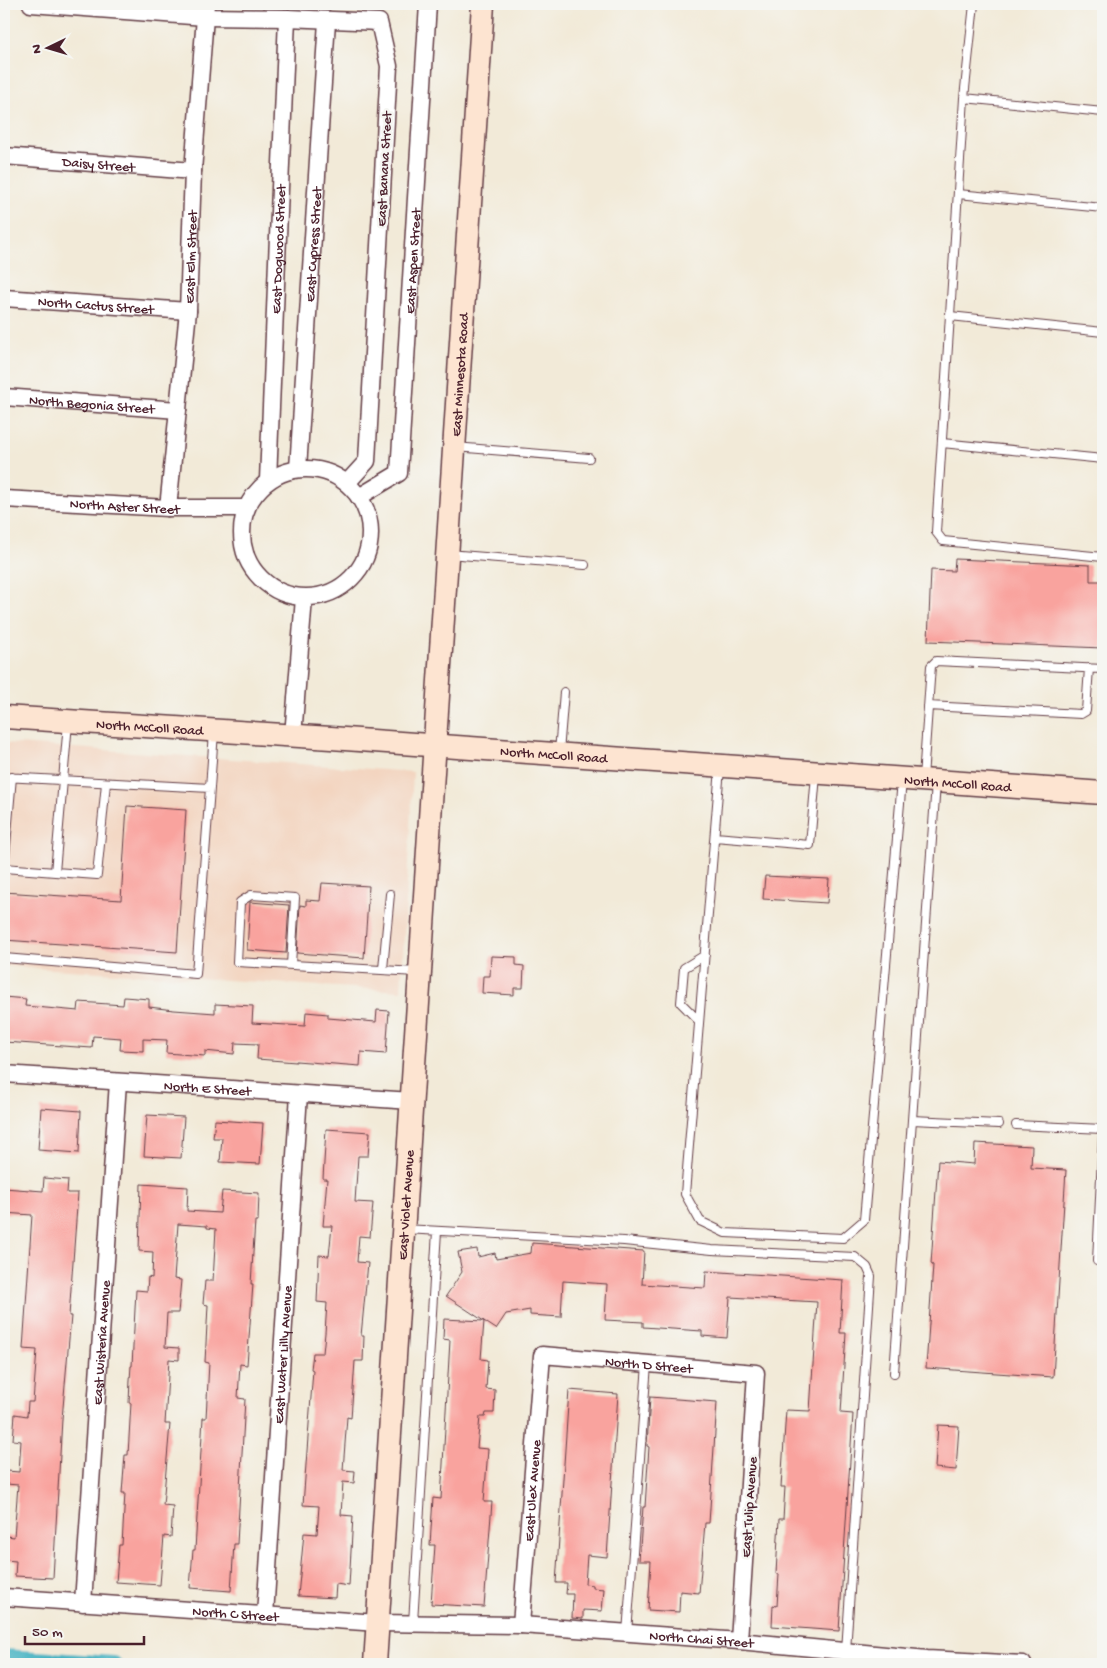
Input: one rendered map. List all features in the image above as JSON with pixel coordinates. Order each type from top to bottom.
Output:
[{"type":"street","name":"East Banana Street","points":[[31,4],[206,10],[327,21],[379,22],[388,66],[366,461],[347,483]]},
{"type":"street","name":"East Aspen Street","points":[[360,497],[399,473],[428,4]]},
{"type":"street","name":"East Minnesota Road","points":[[434,745],[483,4]]},
{"type":"street","name":"East Elm Street","points":[[168,508],[188,311],[193,170],[206,10]]},
{"type":"street","name":"East Dogwood Street","points":[[268,480],[287,18]]},
{"type":"street","name":"East Cypress Street","points":[[298,469],[327,21]]},
{"type":"street","name":"Daisy Street","points":[[4,156],[193,170]]},
{"type":"street","name":"North Cactus Street","points":[[4,298],[188,311]]},
{"type":"street","name":"North Begonia Street","points":[[4,397],[178,410]]},
{"type":"street","points":[[298,469],[316,469],[332,474],[347,483],[360,497],[368,515],[370,535],[367,555],[357,573],[342,587],[324,596],[304,598],[284,595],[266,584],[251,569],[243,550],[241,529],[246,508],[255,493],[268,480],[282,472],[298,469]]},
{"type":"street","name":"North Aster Street","points":[[4,499],[168,508],[246,508]]},
{"type":"street","points":[[293,736],[304,598]]},
{"type":"street","name":"North McColl Road","points":[[4,718],[434,745],[1103,793]]},
{"type":"street","name":"East Violet Avenue","points":[[375,1664],[434,745]]},
{"type":"street","name":"North E Street","points":[[4,1074],[412,1101]]},
{"type":"street","name":"East Wisteria Avenue","points":[[83,1603],[118,1082]]},
{"type":"street","name":"East Water Lilly Avenue","points":[[265,1615],[299,1094]]},
{"type":"street","name":"North D Street","points":[[542,1355],[756,1373]]},
{"type":"street","name":"East Ulex Avenue","points":[[521,1625],[542,1355]]},
{"type":"street","name":"East Tulip Avenue","points":[[739,1641],[756,1373]]},
{"type":"street","name":"North C Street","points":[[4,1597],[378,1623]]},
{"type":"street","name":"North Chai Street","points":[[378,1623],[521,1625],[739,1641],[927,1659],[1024,1664]]},
{"type":"lane","points":[[974,4],[964,98],[936,532],[943,541],[1103,557]]},
{"type":"lane","points":[[964,98],[1103,112]]},
{"type":"lane","points":[[958,194],[1103,208]]},
{"type":"lane","points":[[950,316],[1103,332]]},
{"type":"lane","points":[[942,443],[1103,459]]},
{"type":"lane","points":[[453,447],[590,458]]},
{"type":"lane","points":[[446,554],[586,565]]},
{"type":"lane","points":[[720,766],[685,1194],[700,1222],[725,1233],[843,1238],[864,1220],[920,780],[931,666],[936,661],[1103,669]]},
{"type":"lane","points":[[928,706],[1082,714],[1086,711],[1089,668]]},
{"type":"lane","points":[[559,754],[564,692]]},
{"type":"lane","points":[[55,872],[68,722]]},
{"type":"lane","points":[[4,958],[196,974],[214,731]]},
{"type":"lane","points":[[715,837],[810,845],[817,772]]},
{"type":"lane","points":[[106,783],[97,875],[4,868],[8,777],[210,788]]},
{"type":"lane","points":[[894,1373],[912,1120],[920,780]]},
{"type":"lane","points":[[383,970],[390,894]]},
{"type":"lane","points":[[291,965],[295,898],[251,895],[240,902],[237,962],[291,965],[419,972]]},
{"type":"lane","points":[[700,1020],[681,1003],[684,968],[705,955]]},
{"type":"lane","points":[[912,1120],[998,1124]]},
{"type":"lane","points":[[1016,1125],[1103,1129]]},
{"type":"lane","points":[[1097,1261],[1103,1135]]},
{"type":"lane","points":[[404,1229],[624,1241],[712,1250],[855,1257],[867,1267],[871,1276],[846,1651]]},
{"type":"lane","points":[[413,1623],[437,1231]]},
{"type":"lane","points":[[627,1633],[647,1364]]},
{"type":"shaded area","points":[[4,743],[413,772],[401,991],[4,966]]},
{"type":"building","points":[[955,559],[1090,565],[1090,581],[1103,581],[1103,648],[928,641],[931,570],[954,571]]},
{"type":"building","points":[[127,806],[186,810],[177,952],[4,940],[4,892],[121,900]]},
{"type":"building","points":[[765,876],[829,879],[827,903],[763,899]]},
{"type":"building","points":[[322,883],[369,886],[364,958],[297,953],[300,905],[306,906],[306,900],[320,901]]},
{"type":"building","points":[[250,902],[289,905],[286,953],[247,950]]},
{"type":"building","points":[[491,956],[516,957],[516,965],[524,966],[523,988],[514,988],[514,995],[482,993],[483,976],[490,976]]},
{"type":"building","points":[[4,997],[26,999],[25,1006],[78,1011],[79,1002],[123,1005],[124,997],[149,999],[149,1007],[215,1013],[215,1004],[253,1006],[252,1023],[305,1026],[306,1012],[328,1014],[328,1018],[376,1022],[377,1010],[389,1011],[386,1054],[361,1052],[360,1066],[257,1059],[258,1044],[235,1043],[234,1054],[205,1051],[205,1056],[166,1053],[167,1040],[143,1039],[143,1051],[120,1050],[121,1038],[93,1036],[92,1048],[4,1042]]},
{"type":"building","points":[[41,1108],[81,1111],[79,1153],[38,1150]]},
{"type":"building","points":[[147,1115],[184,1117],[181,1158],[144,1156]]},
{"type":"building","points":[[215,1120],[263,1123],[260,1164],[220,1162],[222,1138],[213,1138]]},
{"type":"building","points":[[326,1129],[370,1132],[368,1156],[358,1156],[355,1202],[373,1203],[370,1237],[359,1236],[357,1262],[368,1263],[361,1336],[364,1336],[363,1361],[355,1361],[351,1418],[347,1417],[343,1470],[355,1471],[354,1483],[343,1482],[341,1515],[353,1516],[349,1586],[336,1584],[335,1598],[298,1596],[304,1533],[317,1534],[319,1506],[303,1505],[313,1370],[311,1369],[313,1353],[323,1353],[327,1303],[317,1302],[319,1255],[329,1256],[332,1226],[323,1226],[327,1179],[323,1179]]},
{"type":"building","points":[[975,1143],[1032,1146],[1031,1168],[1066,1170],[1053,1377],[926,1368],[938,1161],[974,1164]]},
{"type":"building","points":[[44,1178],[68,1180],[67,1193],[78,1193],[53,1578],[15,1576],[16,1561],[5,1560],[7,1536],[14,1537],[18,1485],[6,1484],[7,1471],[19,1472],[21,1441],[13,1440],[15,1414],[27,1416],[28,1402],[33,1402],[37,1350],[23,1349],[32,1215],[4,1213],[4,1188],[43,1191]]},
{"type":"building","points":[[141,1184],[188,1187],[187,1211],[220,1213],[222,1191],[259,1193],[258,1221],[255,1221],[247,1365],[240,1364],[238,1398],[245,1399],[237,1544],[234,1544],[231,1591],[190,1588],[193,1550],[195,1550],[203,1418],[206,1418],[209,1363],[205,1362],[208,1305],[203,1304],[205,1281],[213,1281],[216,1229],[207,1228],[207,1226],[178,1224],[174,1279],[181,1280],[178,1313],[167,1313],[165,1347],[179,1348],[179,1360],[169,1359],[165,1424],[170,1424],[163,1505],[173,1506],[171,1537],[164,1536],[160,1585],[116,1582],[119,1545],[122,1545],[125,1493],[122,1493],[125,1455],[128,1455],[131,1403],[129,1403],[130,1380],[136,1290],[147,1291],[148,1277],[152,1278],[153,1252],[139,1251]]},
{"type":"building","points":[[532,1243],[644,1251],[642,1284],[705,1288],[706,1271],[843,1280],[840,1333],[846,1333],[841,1413],[853,1414],[839,1631],[772,1626],[773,1605],[777,1606],[779,1574],[776,1574],[779,1519],[783,1519],[785,1487],[781,1487],[786,1410],[810,1411],[817,1302],[730,1297],[727,1338],[702,1336],[702,1331],[643,1327],[643,1322],[605,1320],[607,1284],[563,1281],[561,1317],[530,1315],[530,1310],[506,1314],[496,1329],[446,1296],[462,1272],[458,1252],[477,1249],[478,1257],[495,1253],[496,1259],[531,1253]]},
{"type":"building","points":[[444,1319],[484,1321],[481,1359],[488,1360],[486,1389],[495,1390],[494,1413],[486,1413],[485,1417],[480,1417],[477,1448],[488,1449],[484,1502],[492,1502],[484,1607],[431,1604],[435,1545],[430,1545],[433,1498],[441,1499],[450,1340],[443,1339]]},
{"type":"building","points":[[569,1390],[618,1394],[607,1557],[587,1555],[585,1584],[593,1585],[593,1588],[604,1589],[602,1611],[583,1610],[583,1619],[572,1618],[573,1594],[566,1594],[567,1583],[556,1583]]},
{"type":"building","points":[[650,1397],[717,1402],[709,1523],[705,1523],[699,1593],[680,1591],[679,1612],[648,1610],[651,1561],[639,1561],[643,1507],[645,1507]]},
{"type":"building","points":[[938,1425],[959,1426],[956,1470],[935,1468]]},
{"type":"waterway","points":[[4,1657],[114,1664]]}]
